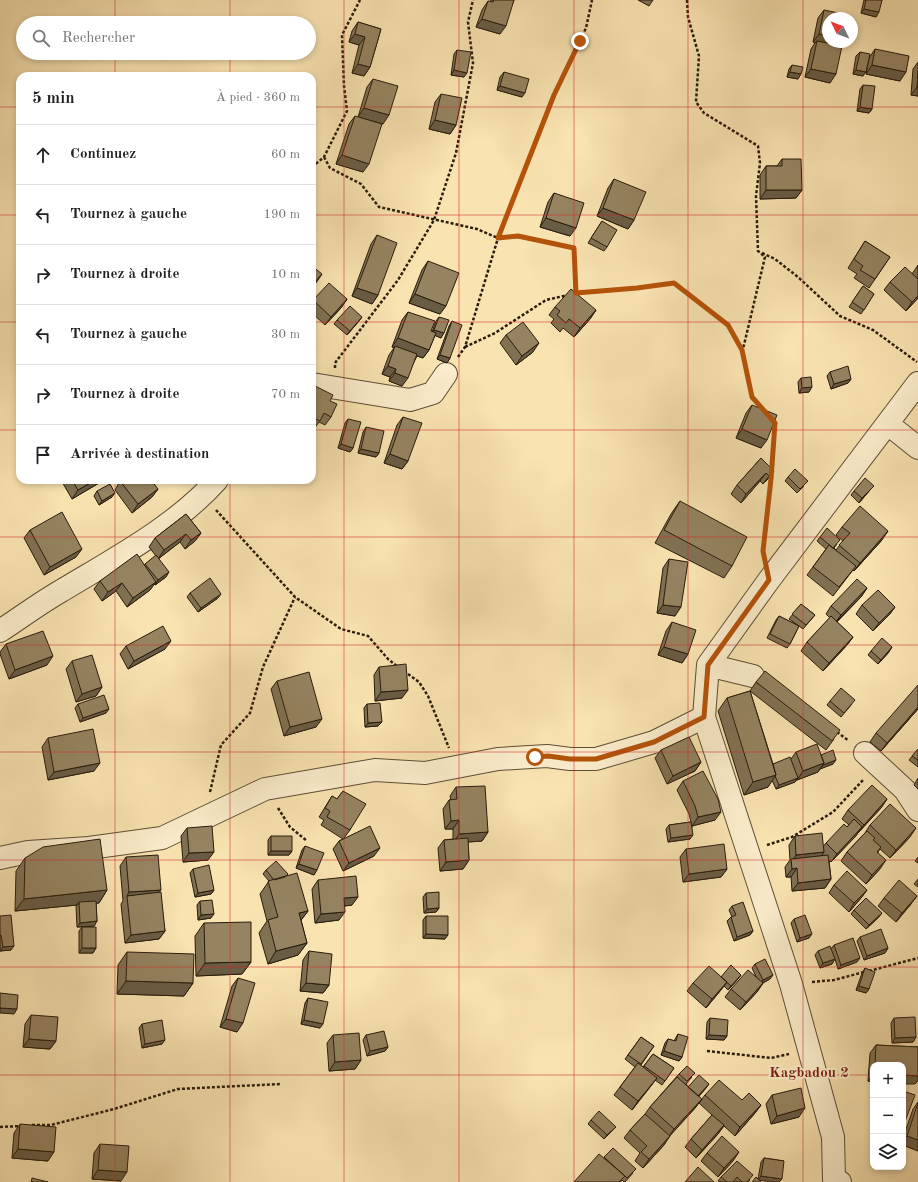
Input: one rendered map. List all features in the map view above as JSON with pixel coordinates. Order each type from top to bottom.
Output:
[{"type":"street","points":[[316,385],[410,400],[433,393],[446,374]]},
{"type":"street","points":[[835,1181],[833,1137],[791,984],[704,717],[708,665],[769,580],[918,383]]},
{"type":"street","points":[[888,424],[918,448]]},
{"type":"street","points":[[0,631],[59,592],[172,522],[210,488]]},
{"type":"street","points":[[708,665],[753,676]]},
{"type":"street","points":[[0,858],[28,852],[88,848],[162,838],[265,789],[375,770],[425,773],[498,759],[540,756],[570,759],[596,759],[654,742],[704,717]]},
{"type":"street","points":[[871,759],[905,790],[918,810]]},
{"type":"path","points":[[316,164],[324,157],[347,111],[344,86],[342,35],[360,0]]},
{"type":"path","points":[[335,388],[335,363],[398,280],[434,220],[456,153],[473,63],[468,22],[473,0]]},
{"type":"path","points":[[446,374],[465,347],[498,238],[554,95],[586,28],[592,0]]},
{"type":"path","points":[[687,0],[688,17],[699,56],[696,102],[704,113],[758,146],[760,163],[756,196],[758,251],[764,257],[742,350]]},
{"type":"path","points":[[324,157],[330,168],[361,184],[379,207],[477,229],[498,238],[518,236],[574,248],[576,293]]},
{"type":"path","points":[[758,251],[775,259],[798,277],[840,316],[873,330],[918,363]]},
{"type":"path","points":[[465,347],[495,333],[546,300],[576,293],[637,288],[674,283],[728,325],[742,350],[752,397],[766,413]]},
{"type":"path","points":[[769,580],[763,551],[771,479],[775,423],[770,418]]},
{"type":"path","points":[[210,488],[296,597],[340,629],[368,636],[388,659],[419,682],[428,696],[456,767]]},
{"type":"path","points":[[204,817],[221,745],[250,713],[263,667],[296,597]]},
{"type":"path","points":[[747,851],[792,837],[833,812],[871,759],[835,730]]},
{"type":"path","points":[[265,789],[290,827],[307,841]]},
{"type":"path","points":[[791,984],[834,980],[918,958]]},
{"type":"path","points":[[707,1051],[772,1058],[809,1049]]},
{"type":"path","points":[[29,1126],[51,1125],[114,1109],[178,1089],[280,1084]]},
{"type":"path","points":[[0,1127],[22,1126]]},
{"type":"building","points":[[494,0],[514,0],[506,26],[482,19],[488,1],[493,2]]},
{"type":"building","points":[[866,0],[882,0],[879,12],[864,9]]},
{"type":"building","points":[[824,10],[834,12],[824,12]]},
{"type":"building","points":[[822,20],[822,34],[819,34]]},
{"type":"building","points":[[358,22],[381,29],[370,67],[358,64],[365,37],[355,34]]},
{"type":"building","points":[[817,41],[822,42],[822,48],[842,48],[836,74],[811,69]]},
{"type":"building","points":[[875,49],[909,56],[906,72],[872,65]]},
{"type":"building","points":[[457,50],[471,52],[467,73],[454,70]]},
{"type":"building","points":[[860,52],[870,54],[866,72],[856,70]]},
{"type":"building","points":[[792,65],[803,67],[801,74],[790,72]]},
{"type":"building","points":[[504,72],[529,79],[525,93],[500,86]]},
{"type":"building","points":[[373,79],[398,86],[389,115],[364,108]]},
{"type":"building","points":[[863,85],[875,86],[872,109],[860,107]]},
{"type":"building","points":[[441,94],[462,98],[456,125],[435,120]]},
{"type":"building","points":[[355,116],[382,124],[369,164],[342,155]]},
{"type":"building","points":[[782,159],[801,159],[802,190],[766,190],[766,166],[782,166]]},
{"type":"building","points":[[614,179],[646,192],[634,220],[603,208]]},
{"type":"building","points":[[554,193],[584,203],[576,228],[546,218]]},
{"type":"building","points":[[602,221],[617,230],[607,247],[591,238]]},
{"type":"building","points":[[377,235],[397,243],[378,295],[357,288]]},
{"type":"building","points":[[865,241],[890,257],[875,279],[860,270],[863,266],[854,259]]},
{"type":"building","points":[[428,261],[459,273],[446,306],[415,294]]},
{"type":"building","points":[[905,267],[918,279],[918,296],[912,302],[890,282]]},
{"type":"building","points":[[316,269],[322,274],[316,281]]},
{"type":"building","points":[[329,283],[347,299],[331,317],[316,303],[316,297]]},
{"type":"building","points":[[863,286],[874,294],[864,310],[852,302]]},
{"type":"building","points":[[571,289],[596,310],[580,328],[569,319],[566,323],[557,315],[560,311],[555,307]]},
{"type":"building","points":[[350,306],[362,317],[350,331],[337,320]]},
{"type":"building","points":[[408,312],[435,321],[431,331],[436,333],[429,350],[398,338]]},
{"type":"building","points":[[439,317],[449,320],[444,333],[434,330]]},
{"type":"building","points":[[452,321],[462,325],[450,358],[440,355]]},
{"type":"building","points":[[523,322],[539,343],[522,356],[506,335]]},
{"type":"building","points":[[395,346],[417,354],[408,378],[395,373],[396,369],[388,366]]},
{"type":"building","points":[[848,366],[851,379],[834,384],[830,372]]},
{"type":"building","points":[[811,377],[812,387],[802,388],[801,378]]},
{"type":"building","points":[[316,386],[333,395],[330,401],[337,404],[331,417],[324,413],[320,421],[316,419]]},
{"type":"building","points":[[752,405],[777,415],[767,440],[742,429]]},
{"type":"building","points":[[403,417],[422,423],[408,461],[390,454]]},
{"type":"building","points":[[348,419],[361,422],[353,448],[341,444]]},
{"type":"building","points":[[366,427],[384,431],[379,453],[361,449]]},
{"type":"building","points":[[761,458],[774,471],[769,476],[766,473],[746,494],[737,485]]},
{"type":"building","points":[[795,469],[808,481],[800,489],[788,477]]},
{"type":"building","points":[[865,478],[874,486],[862,498],[854,491]]},
{"type":"building","points":[[74,484],[88,484],[78,490]]},
{"type":"building","points":[[110,484],[115,493],[102,501],[97,491]]},
{"type":"building","points":[[122,484],[154,484],[158,489],[138,504]]},
{"type":"building","points":[[680,501],[747,537],[732,566],[664,530]]},
{"type":"building","points":[[860,506],[888,531],[860,563],[839,545],[850,533],[842,527]]},
{"type":"building","points":[[62,512],[82,549],[50,567],[30,530]]},
{"type":"building","points":[[186,514],[201,533],[191,540],[186,534],[164,550],[155,538]]},
{"type":"building","points":[[827,528],[840,540],[833,548],[820,537]]},
{"type":"building","points":[[829,545],[856,566],[839,587],[813,567]]},
{"type":"building","points":[[137,554],[156,582],[133,598],[122,583],[108,592],[100,581]]},
{"type":"building","points":[[156,555],[169,572],[158,580],[145,564]]},
{"type":"building","points":[[669,559],[688,562],[681,607],[663,605]]},
{"type":"building","points":[[210,578],[221,594],[201,608],[190,593]]},
{"type":"building","points":[[857,579],[867,588],[841,615],[831,606]]},
{"type":"building","points":[[878,590],[895,607],[879,623],[862,605]]},
{"type":"building","points":[[801,604],[815,615],[806,625],[792,614]]},
{"type":"building","points":[[779,616],[799,626],[790,644],[770,634]]},
{"type":"building","points":[[831,616],[853,637],[829,663],[807,642]]},
{"type":"building","points":[[672,622],[696,630],[688,654],[664,647]]},
{"type":"building","points":[[163,626],[171,641],[134,661],[126,646]]},
{"type":"building","points":[[43,631],[53,656],[15,670],[6,644]]},
{"type":"building","points":[[882,638],[892,647],[881,660],[871,651]]},
{"type":"building","points":[[92,655],[102,687],[82,694],[72,661]]},
{"type":"building","points":[[406,664],[408,690],[381,692],[379,667]]},
{"type":"building","points":[[765,671],[840,730],[832,741],[756,682]]},
{"type":"building","points":[[309,672],[322,719],[290,727],[277,681]]},
{"type":"building","points":[[918,685],[918,707],[887,743],[876,733]]},
{"type":"building","points":[[841,688],[855,700],[844,713],[830,701]]},
{"type":"building","points":[[750,691],[776,775],[753,782],[727,698]]},
{"type":"building","points":[[104,695],[109,709],[83,718],[78,704]]},
{"type":"building","points":[[380,703],[382,722],[368,723],[367,704]]},
{"type":"building","points":[[93,729],[100,763],[54,772],[48,738]]},
{"type":"building","points":[[689,737],[701,762],[673,776],[661,750]]},
{"type":"building","points":[[817,744],[824,763],[803,771],[796,752]]},
{"type":"building","points":[[918,749],[918,760],[912,756]]},
{"type":"building","points":[[833,750],[836,760],[823,765],[824,763],[821,755]]},
{"type":"building","points":[[790,757],[798,778],[779,785],[775,776],[773,764]]},
{"type":"building","points":[[703,771],[718,799],[721,812],[698,817],[695,806],[683,781]]},
{"type":"building","points":[[872,785],[887,799],[864,825],[848,810]]},
{"type":"building","points":[[485,786],[488,832],[459,834],[459,820],[451,821],[449,800],[457,799],[456,787]]},
{"type":"building","points":[[343,791],[366,804],[350,830],[327,817],[330,811],[325,808],[332,796],[337,799]]},
{"type":"building","points":[[890,804],[916,828],[896,850],[870,825]]},
{"type":"building","points":[[854,819],[862,827],[837,854],[826,843],[844,824],[847,827]]},
{"type":"building","points":[[691,822],[693,835],[671,838],[669,825]]},
{"type":"building","points":[[212,826],[214,852],[189,853],[187,828]]},
{"type":"building","points":[[370,826],[380,848],[349,863],[339,841]]},
{"type":"building","points":[[867,831],[875,838],[873,840],[881,847],[877,852],[886,860],[872,875],[847,852]]},
{"type":"building","points":[[822,833],[824,852],[796,855],[795,836]]},
{"type":"building","points":[[271,836],[292,836],[292,851],[271,851]]},
{"type":"building","points":[[468,838],[469,860],[446,862],[444,840]]},
{"type":"building","points":[[100,839],[107,890],[24,899],[25,858],[43,847]]},
{"type":"building","points":[[724,844],[727,869],[689,874],[686,849]]},
{"type":"building","points":[[305,846],[324,853],[317,870],[299,864]]},
{"type":"building","points":[[158,855],[161,890],[129,892],[126,857]]},
{"type":"building","points":[[828,855],[831,879],[798,883],[797,868],[792,869],[791,859]]},
{"type":"building","points":[[276,861],[288,874],[285,877],[274,880],[266,870]]},
{"type":"building","points":[[209,865],[214,890],[198,893],[193,869]]},
{"type":"building","points":[[847,871],[867,890],[854,903],[834,885]]},
{"type":"building","points":[[297,873],[308,911],[299,913],[307,943],[276,951],[268,920],[278,917],[268,881]]},
{"type":"building","points":[[356,876],[358,897],[344,898],[345,912],[321,914],[318,880]]},
{"type":"building","points":[[899,880],[917,896],[902,913],[884,898]]},
{"type":"building","points":[[161,892],[165,931],[131,935],[127,896]]},
{"type":"building","points":[[439,892],[439,908],[427,909],[426,893]]},
{"type":"building","points":[[866,898],[882,913],[869,925],[854,910]]},
{"type":"building","points":[[212,900],[214,914],[201,915],[200,901]]},
{"type":"building","points":[[96,901],[97,921],[80,923],[79,902]]},
{"type":"building","points":[[743,902],[753,931],[737,937],[731,917],[736,915],[732,906]]},
{"type":"building","points":[[11,915],[14,946],[3,947],[0,935],[0,916]]},
{"type":"building","points":[[805,915],[812,934],[800,938],[794,919]]},
{"type":"building","points":[[426,916],[448,916],[448,935],[426,934]]},
{"type":"building","points":[[251,922],[251,962],[205,963],[204,923]]},
{"type":"building","points":[[82,927],[96,927],[96,948],[82,948]]},
{"type":"building","points":[[881,929],[888,948],[867,956],[860,937]]},
{"type":"building","points":[[853,938],[860,958],[841,965],[834,945]]},
{"type":"building","points":[[830,946],[835,959],[823,963],[818,951]]},
{"type":"building","points":[[309,951],[332,954],[329,985],[306,983]]},
{"type":"building","points":[[127,952],[194,954],[193,983],[126,981]]},
{"type":"building","points":[[765,959],[773,975],[763,980],[755,964]]},
{"type":"building","points":[[731,965],[741,975],[731,986],[721,977]]},
{"type":"building","points":[[709,966],[727,982],[712,999],[693,983]]},
{"type":"building","points":[[865,968],[875,972],[869,989],[859,986]]},
{"type":"building","points":[[748,970],[763,983],[746,1002],[731,989]]},
{"type":"building","points":[[238,978],[255,983],[243,1023],[226,1019]]},
{"type":"building","points":[[0,993],[18,995],[17,1009],[0,1008]]},
{"type":"building","points":[[308,998],[328,1002],[323,1024],[304,1020]]},
{"type":"building","points":[[31,1015],[58,1017],[56,1041],[29,1039]]},
{"type":"building","points":[[915,1017],[916,1037],[895,1038],[894,1018]]},
{"type":"building","points":[[710,1018],[728,1020],[727,1036],[709,1035]]},
{"type":"building","points":[[162,1020],[165,1040],[145,1044],[142,1024]]},
{"type":"building","points":[[384,1031],[388,1047],[370,1051],[366,1035]]},
{"type":"building","points":[[359,1033],[361,1060],[335,1062],[333,1035]]},
{"type":"building","points":[[678,1034],[688,1037],[682,1057],[664,1051],[668,1039],[676,1041]]},
{"type":"building","points":[[641,1037],[654,1046],[641,1064],[628,1055]]},
{"type":"building","points":[[876,1045],[918,1047],[918,1076],[906,1075],[906,1062],[875,1062]]},
{"type":"building","points":[[653,1054],[674,1068],[665,1081],[644,1066]]},
{"type":"building","points":[[638,1063],[657,1078],[638,1101],[620,1087]]},
{"type":"building","points":[[687,1066],[695,1073],[687,1081],[679,1074]]},
{"type":"building","points":[[699,1075],[709,1084],[698,1096],[688,1087]]},
{"type":"building","points":[[677,1077],[702,1099],[674,1129],[650,1107]]},
{"type":"building","points":[[719,1080],[742,1100],[749,1093],[761,1105],[740,1127],[705,1095]]},
{"type":"building","points":[[801,1088],[805,1108],[777,1116],[772,1095]]},
{"type":"building","points":[[906,1092],[915,1095],[906,1119]]},
{"type":"building","points":[[918,1103],[918,1140],[907,1136]]},
{"type":"building","points":[[599,1111],[616,1127],[607,1135],[591,1120]]},
{"type":"building","points":[[645,1114],[670,1136],[649,1159],[641,1152],[647,1146],[630,1130]]},
{"type":"building","points":[[712,1115],[724,1125],[702,1150],[691,1139]]},
{"type":"building","points":[[20,1124],[56,1127],[54,1152],[18,1149]]},
{"type":"building","points":[[722,1136],[739,1152],[724,1168],[707,1153]]},
{"type":"building","points":[[100,1144],[129,1146],[127,1172],[98,1170]]},
{"type":"building","points":[[613,1148],[636,1169],[627,1178],[604,1157]]},
{"type":"building","points":[[599,1154],[625,1176],[619,1182],[574,1182]]},
{"type":"building","points":[[764,1158],[784,1161],[782,1179],[761,1176]]},
{"type":"building","points":[[737,1161],[753,1175],[747,1182],[742,1182],[737,1177],[733,1182],[727,1182],[721,1177]]},
{"type":"building","points":[[698,1167],[714,1182],[685,1182]]},
{"type":"building","points":[[756,1177],[761,1182],[752,1182]]},
{"type":"building","points":[[32,1178],[48,1182],[31,1182]]},
{"type":"district","name":"Kagbadou 2","points":[[809,1072]]},
{"type":"route","points":[[535,757],[548,756],[570,759],[596,759],[654,742],[704,717],[708,665],[769,580],[763,551],[771,479],[775,423],[752,397],[742,350],[728,325],[674,283],[637,288],[576,293],[574,248],[518,236],[498,238],[554,95],[580,41]]}]
